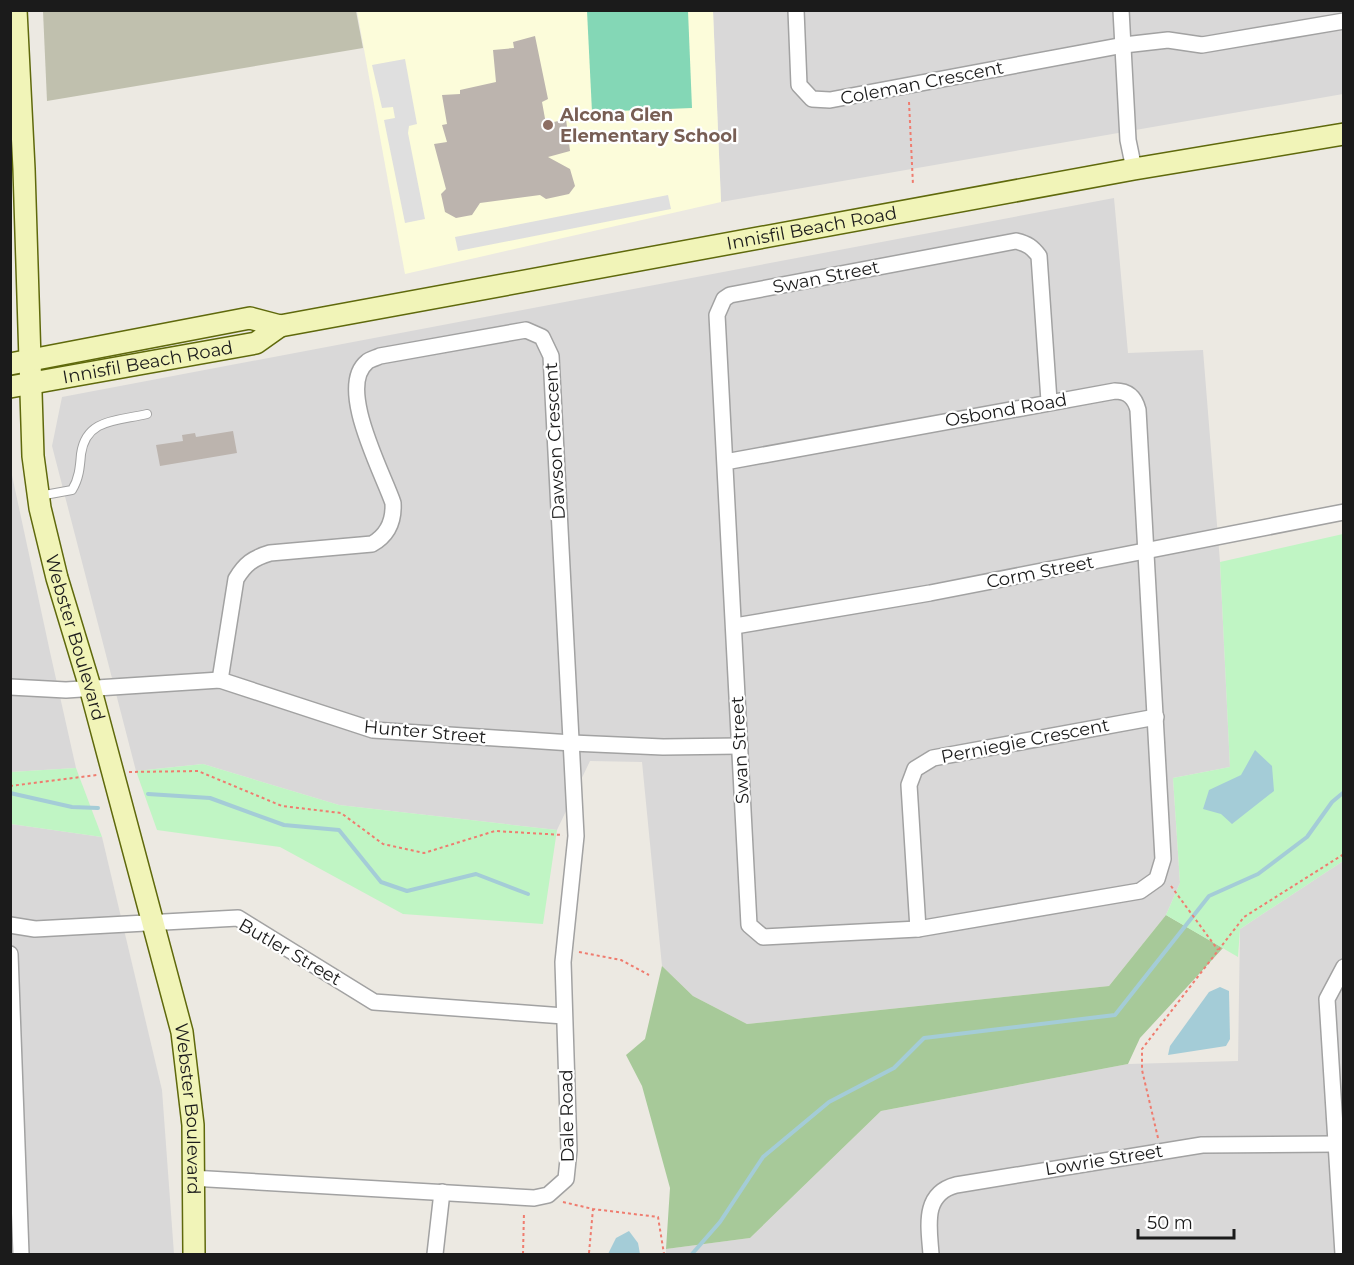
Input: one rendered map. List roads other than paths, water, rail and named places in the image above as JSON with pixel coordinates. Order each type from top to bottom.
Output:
[{"type":"main road","name":"Webster Boulevard","points":[[16,10],[20,386],[39,496],[57,578],[90,687],[187,1056],[193,1125],[194,1254]]},
{"type":"main road","name":"Innisfil Beach Road","points":[[20,363],[249,318],[280,326],[1134,169],[1344,134]]},
{"type":"main road","name":"Innisfil Beach Road","points":[[20,386],[256,344],[280,326]]},
{"type":"street","name":"Coleman Crescent","points":[[796,10],[800,85],[812,99],[830,100],[1124,45]]},
{"type":"street","points":[[1121,10],[1128,140],[1134,169]]},
{"type":"street","points":[[1124,45],[1168,40],[1202,45],[1344,21]]},
{"type":"street","name":"Swan Street","points":[[1049,401],[1039,256],[1032,246],[1023,243],[994,245],[730,295],[724,299],[717,315],[751,929],[763,937],[918,929],[1140,891],[1152,884],[1161,873],[1163,859],[1145,552]]},
{"type":"street","name":"Dawson Crescent","points":[[220,680],[236,579],[244,566],[254,558],[270,553],[372,544],[383,538],[390,527],[394,514],[393,503],[366,437],[356,387],[358,375],[367,362],[380,356],[526,330],[542,337],[551,356],[572,743]]},
{"type":"street","name":"Osbond Road","points":[[724,462],[1116,390],[1127,393],[1135,401],[1138,411],[1145,552]]},
{"type":"street","name":"Corm Street","points":[[735,626],[1145,552],[1344,512]]},
{"type":"street","name":"Hunter Street","points":[[10,687],[66,690],[220,680],[374,730],[663,747],[740,746]]},
{"type":"street","name":"Perniegie Crescent","points":[[918,929],[909,785],[912,773],[919,765],[933,758],[1156,717]]},
{"type":"street","name":"Dale Road","points":[[192,1178],[534,1198],[548,1195],[566,1179],[569,1150],[564,948],[576,836],[572,743]]},
{"type":"street","name":"Butler Street","points":[[10,925],[35,929],[238,918],[374,1002],[564,1016]]},
{"type":"street","points":[[10,954],[21,1254]]},
{"type":"street","points":[[1343,1254],[1327,999],[1344,967]]},
{"type":"street","name":"Lowrie Street","points":[[931,1254],[928,1219],[930,1207],[940,1192],[950,1186],[1202,1144],[1337,1144]]},
{"type":"street","points":[[435,1254],[442,1192]]},
{"type":"lane","points":[[39,496],[72,490],[78,481],[82,443],[90,430],[99,425],[147,414]]},
{"type":"water","points":[[1255,750],[1272,766],[1274,791],[1232,824],[1221,814],[1203,809],[1209,790],[1241,775]]},
{"type":"water","points":[[1220,987],[1229,991],[1230,1039],[1226,1046],[1168,1055],[1170,1046],[1209,992]]},
{"type":"water","points":[[629,1231],[638,1243],[640,1254],[608,1254],[616,1238]]},
{"type":"waterway","points":[[692,1254],[720,1222],[763,1157],[829,1102],[894,1068],[924,1038],[1115,1015],[1209,896],[1258,874],[1307,837],[1332,802],[1344,792]]},
{"type":"waterway","points":[[10,793],[72,807],[98,808]]},
{"type":"waterway","points":[[148,794],[210,798],[284,825],[339,830],[381,882],[407,891],[476,874],[528,894]]},
{"type":"place","name":"Alcona Glen Elementary School","points":[[548,125]]}]
